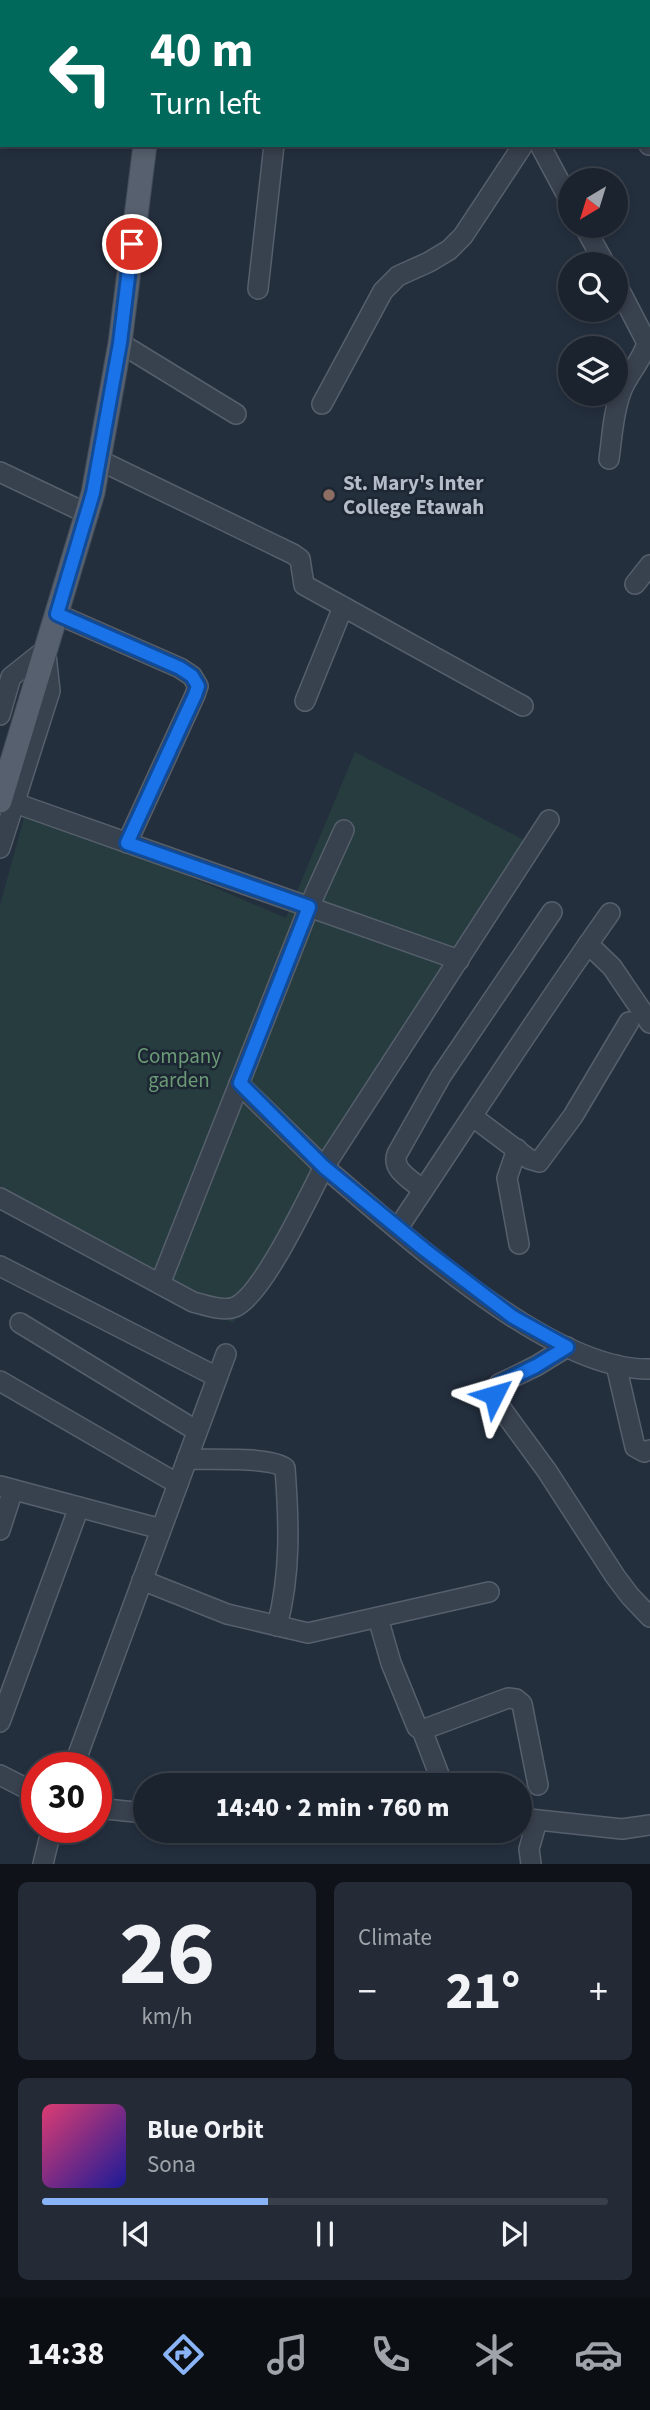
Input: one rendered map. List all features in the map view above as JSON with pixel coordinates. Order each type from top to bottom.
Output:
[{"type":"main road","points":[[8,802],[45,650],[88,514],[120,343],[145,147]]},
{"type":"street","points":[[258,289],[274,147]]},
{"type":"street","points":[[321,404],[383,291],[398,276],[449,250],[463,236],[522,147]]},
{"type":"street","points":[[541,147],[558,179]]},
{"type":"street","points":[[609,459],[621,390],[644,352],[646,343],[628,307]]},
{"type":"street","points":[[120,343],[236,414]]},
{"type":"street","points":[[99,460],[293,554],[300,559],[304,585],[523,706]]},
{"type":"street","points":[[0,472],[88,514]]},
{"type":"street","points":[[635,583],[650,565]]},
{"type":"street","points":[[305,701],[343,607]]},
{"type":"street","points":[[57,614],[180,668],[192,676],[198,686],[127,843]]},
{"type":"street","points":[[0,715],[11,677],[45,650]]},
{"type":"street","points":[[0,848],[8,802],[459,960]]},
{"type":"street","points":[[0,1198],[193,1302],[214,1308],[234,1308],[251,1295],[264,1277],[324,1167],[549,820]]},
{"type":"street","points":[[160,1284],[309,907],[344,830]]},
{"type":"street","points":[[423,1190],[396,1167],[397,1154],[441,1076],[552,912]]},
{"type":"street","points":[[398,1227],[538,1015],[610,913]]},
{"type":"street","points":[[588,944],[612,967],[650,1023]]},
{"type":"street","points":[[473,1117],[536,1162],[545,1157],[573,1116],[629,1022]]},
{"type":"street","points":[[240,1083],[324,1167],[473,1288],[513,1317],[567,1347],[616,1366],[650,1369]]},
{"type":"street","points":[[517,1150],[507,1178],[519,1244]]},
{"type":"street","points":[[0,1266],[217,1377]]},
{"type":"street","points":[[20,1323],[197,1431]]},
{"type":"street","points":[[567,1347],[499,1384],[494,1395],[615,1576],[650,1617]]},
{"type":"street","points":[[79,1752],[226,1354]]},
{"type":"street","points":[[616,1366],[635,1447],[644,1452],[650,1450]]},
{"type":"street","points":[[0,1381],[178,1484]]},
{"type":"street","points":[[187,1459],[278,1462],[285,1468],[289,1519],[286,1586],[276,1626]]},
{"type":"street","points":[[0,1530],[7,1488],[161,1530]]},
{"type":"street","points":[[0,1722],[79,1507]]},
{"type":"street","points":[[142,1580],[227,1614],[308,1633],[489,1592]]},
{"type":"street","points":[[378,1618],[413,1719],[422,1730],[438,1773]]},
{"type":"street","points":[[422,1730],[509,1698],[516,1699],[522,1704],[538,1785]]},
{"type":"street","points":[[0,1775],[21,1786]]},
{"type":"street","points":[[112,1810],[133,1812]]},
{"type":"street","points":[[532,1819],[622,1829],[650,1825]]},
{"type":"street","points":[[43,1864],[48,1843]]},
{"type":"street","points":[[529,1843],[531,1864]]},
{"type":"green space","name":"Company garden","points":[[355,752],[528,842],[450,964],[233,1323],[0,1208],[0,905],[27,807],[286,918]]},
{"type":"place","name":"St. Mary's Inter College Etawah","points":[[329,495]]},
{"type":"route","points":[[132,244],[120,343],[93,493],[57,614],[180,668],[192,676],[198,686],[127,843],[309,907],[240,1083],[324,1167],[425,1250],[513,1317],[567,1347],[499,1384],[494,1395]]}]
